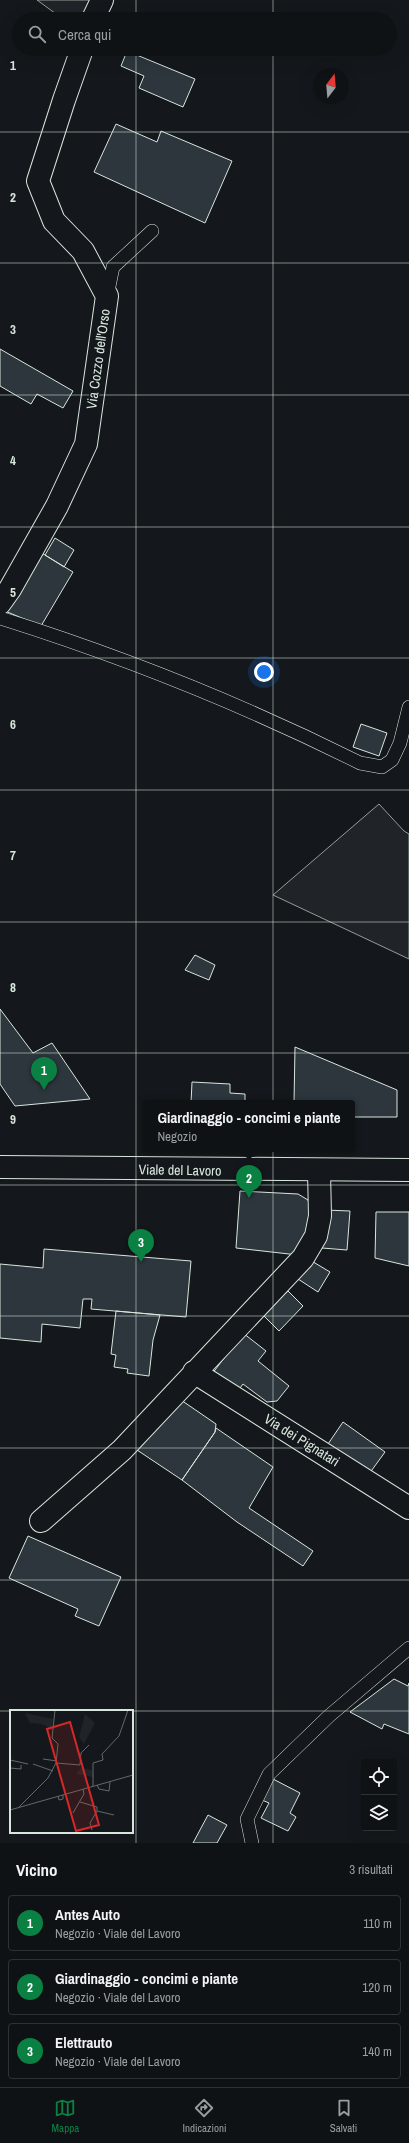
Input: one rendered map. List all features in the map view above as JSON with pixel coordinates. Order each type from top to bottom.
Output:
[{"type":"street","points":[[97,12],[102,0]]},
{"type":"street","name":"Via Cozzo dell'Orso","points":[[3,592],[57,506],[86,444],[107,296],[83,251],[54,221],[38,181],[80,56]]},
{"type":"street","name":"Viale del Lavoro","points":[[0,1167],[319,1171],[409,1170]]},
{"type":"street","points":[[41,1520],[122,1450],[303,1258],[316,1236],[320,1216],[319,1171]]},
{"type":"street","name":"Via dei Pignatari","points":[[194,1372],[409,1508]]},
{"type":"lane","points":[[107,296],[113,268],[152,231]]},
{"type":"lane","points":[[0,618],[59,637],[228,700],[360,763],[382,767],[392,760],[400,743],[409,707]]},
{"type":"lane","points":[[252,1843],[247,1818],[269,1774],[329,1716],[409,1648]]},
{"type":"shaded area","points":[[37,0],[94,0],[88,12],[53,12]]},
{"type":"shaded area","points":[[379,804],[404,831],[409,834],[409,959],[273,895]]},
{"type":"building","points":[[125,56],[139,56],[195,79],[183,107],[139,88],[144,76],[121,66]]},
{"type":"building","points":[[116,124],[157,142],[161,131],[232,161],[205,223],[94,172]]},
{"type":"building","points":[[0,349],[73,391],[63,408],[37,394],[31,404],[0,386]]},
{"type":"building","points":[[55,538],[74,550],[64,567],[45,555]]},
{"type":"building","points":[[40,552],[73,572],[41,626],[5,611]]},
{"type":"building","points":[[361,724],[387,733],[379,756],[353,747]]},
{"type":"building","points":[[195,955],[215,965],[209,980],[185,970]]},
{"type":"building","points":[[0,1009],[33,1053],[52,1043],[90,1099],[15,1106],[0,1084]]},
{"type":"building","points":[[295,1047],[397,1090],[397,1117],[355,1117],[355,1100],[294,1100]]},
{"type":"building","points":[[192,1082],[230,1084],[230,1093],[245,1094],[245,1100],[191,1100]]},
{"type":"building","points":[[240,1191],[298,1194],[308,1200],[315,1224],[298,1255],[236,1248]]},
{"type":"building","points":[[325,1210],[350,1211],[347,1250],[322,1248]]},
{"type":"building","points":[[376,1212],[409,1212],[409,1266],[375,1258]]},
{"type":"building","points":[[44,1249],[191,1261],[186,1317],[91,1309],[92,1299],[83,1299],[80,1328],[42,1324],[41,1342],[0,1338],[0,1264],[43,1268]]},
{"type":"building","points":[[310,1260],[330,1272],[318,1292],[298,1279]]},
{"type":"building","points":[[288,1291],[303,1306],[279,1331],[263,1315]]},
{"type":"building","points":[[116,1311],[160,1315],[153,1340],[149,1376],[127,1373],[128,1369],[114,1367],[116,1355],[111,1354]]},
{"type":"building","points":[[243,1333],[266,1351],[258,1361],[289,1386],[277,1401],[267,1402],[243,1384],[237,1392],[212,1374]]},
{"type":"building","points":[[181,1400],[216,1424],[215,1432],[182,1480],[137,1450]]},
{"type":"building","points":[[343,1422],[385,1452],[369,1474],[328,1444]]},
{"type":"building","points":[[216,1428],[273,1467],[249,1508],[313,1551],[303,1566],[237,1522],[182,1480],[215,1432]]},
{"type":"building","points":[[28,1536],[121,1577],[99,1626],[75,1616],[78,1609],[9,1578]]},
{"type":"building","points":[[394,1679],[408,1686],[409,1683],[409,1734],[384,1724],[382,1729],[350,1712]]},
{"type":"building","points":[[273,1779],[300,1793],[290,1813],[296,1817],[288,1831],[261,1818],[269,1803],[262,1800]]},
{"type":"building","points":[[208,1815],[227,1825],[217,1843],[193,1843]]},
{"type":"place","name":"Antes Auto","points":[[44,1090]]},
{"type":"place","name":"Giardinaggio - concimi e piante","points":[[249,1198]]},
{"type":"place","name":"Elettrauto","points":[[141,1262]]}]
